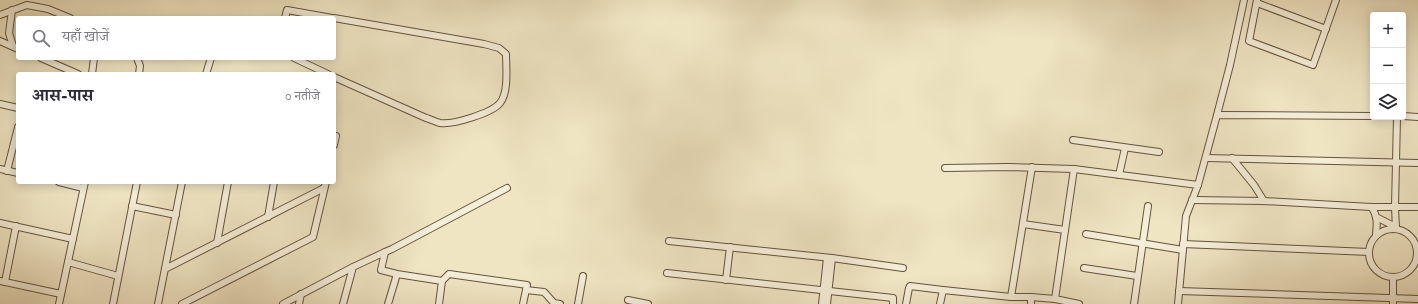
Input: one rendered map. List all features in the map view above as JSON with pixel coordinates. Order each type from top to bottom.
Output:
[{"type":"street","points":[[1178,304],[1186,216],[1198,185],[1206,158],[1230,65],[1244,0]]},
{"type":"street","points":[[1326,28],[1257,1],[1249,41],[1314,65],[1336,0]]},
{"type":"street","points":[[0,15],[27,5],[48,9],[65,16]]},
{"type":"street","points":[[12,10],[9,33],[15,47]]},
{"type":"street","points":[[286,16],[287,10],[319,16]]},
{"type":"street","points":[[336,19],[484,44],[499,48],[506,54],[506,74],[505,90],[500,103],[479,116],[454,122],[440,123],[336,78]]},
{"type":"street","points":[[0,41],[15,47]]},
{"type":"street","points":[[45,60],[73,72]]},
{"type":"street","points":[[92,72],[94,60]]},
{"type":"street","points":[[137,60],[140,66],[139,72]]},
{"type":"street","points":[[207,72],[210,60]]},
{"type":"street","points":[[306,61],[325,72]]},
{"type":"street","points":[[0,104],[16,108]]},
{"type":"street","points":[[1217,115],[1370,116]]},
{"type":"street","points":[[1406,116],[1418,117]]},
{"type":"street","points":[[1396,228],[1397,120]]},
{"type":"street","points":[[8,171],[16,136]]},
{"type":"street","points":[[1073,140],[1159,152]]},
{"type":"street","points":[[1119,175],[1124,148]]},
{"type":"street","points":[[1206,158],[1418,163]]},
{"type":"street","points":[[1232,158],[1254,185],[1264,201]]},
{"type":"street","points":[[945,168],[1032,167],[1074,169],[1198,185]]},
{"type":"street","points":[[1011,297],[1032,167]]},
{"type":"street","points":[[0,169],[16,173]]},
{"type":"street","points":[[1055,299],[1074,169]]},
{"type":"street","points":[[113,304],[137,184]]},
{"type":"street","points":[[158,304],[182,184]]},
{"type":"street","points":[[217,243],[228,184]]},
{"type":"street","points":[[268,217],[274,184]]},
{"type":"street","points":[[59,304],[84,185]]},
{"type":"street","points":[[165,269],[268,217],[325,185]]},
{"type":"street","points":[[182,304],[313,237],[325,185]]},
{"type":"street","points":[[283,304],[392,249],[507,188]]},
{"type":"street","points":[[1192,200],[1264,201],[1371,207],[1418,207]]},
{"type":"street","points":[[132,206],[176,216]]},
{"type":"street","points":[[1134,304],[1148,206]]},
{"type":"street","points":[[1371,207],[1375,212],[1376,217],[1376,235]]},
{"type":"street","points":[[1376,217],[1402,230],[1412,238],[1417,249],[1417,259],[1412,268],[1401,277],[1393,278],[1382,275],[1374,268],[1369,258],[1369,252],[1372,240],[1376,235],[1389,229],[1396,228]]},
{"type":"street","points":[[0,223],[73,239]]},
{"type":"street","points":[[1023,224],[1065,230]]},
{"type":"street","points":[[16,226],[2,281],[61,294]]},
{"type":"street","points":[[1086,234],[1142,244],[1183,247],[1369,252]]},
{"type":"street","points":[[669,241],[829,258],[903,268]]},
{"type":"street","points":[[726,280],[730,247]]},
{"type":"street","points":[[385,252],[381,270],[397,274],[442,280]]},
{"type":"street","points":[[827,304],[826,290],[829,258]]},
{"type":"street","points":[[68,262],[118,276]]},
{"type":"street","points":[[343,304],[354,267]]},
{"type":"street","points":[[1084,268],[1137,276]]},
{"type":"street","points":[[667,273],[893,298],[893,304]]},
{"type":"street","points":[[388,304],[397,274]]},
{"type":"street","points":[[438,304],[442,280],[449,274],[527,285],[523,304]]},
{"type":"street","points":[[578,304],[583,276]]},
{"type":"street","points":[[1393,278],[1393,301]]},
{"type":"street","points":[[906,304],[910,286],[1011,297],[1055,299],[1079,304]]},
{"type":"street","points":[[526,290],[544,292],[554,303],[560,304]]},
{"type":"street","points":[[822,304],[826,290]]},
{"type":"street","points":[[940,304],[943,290]]},
{"type":"street","points":[[1179,291],[1393,301],[1418,299]]},
{"type":"street","points":[[299,304],[301,294]]},
{"type":"street","points":[[1031,297],[1031,304]]},
{"type":"street","points":[[628,299],[648,304]]}]
